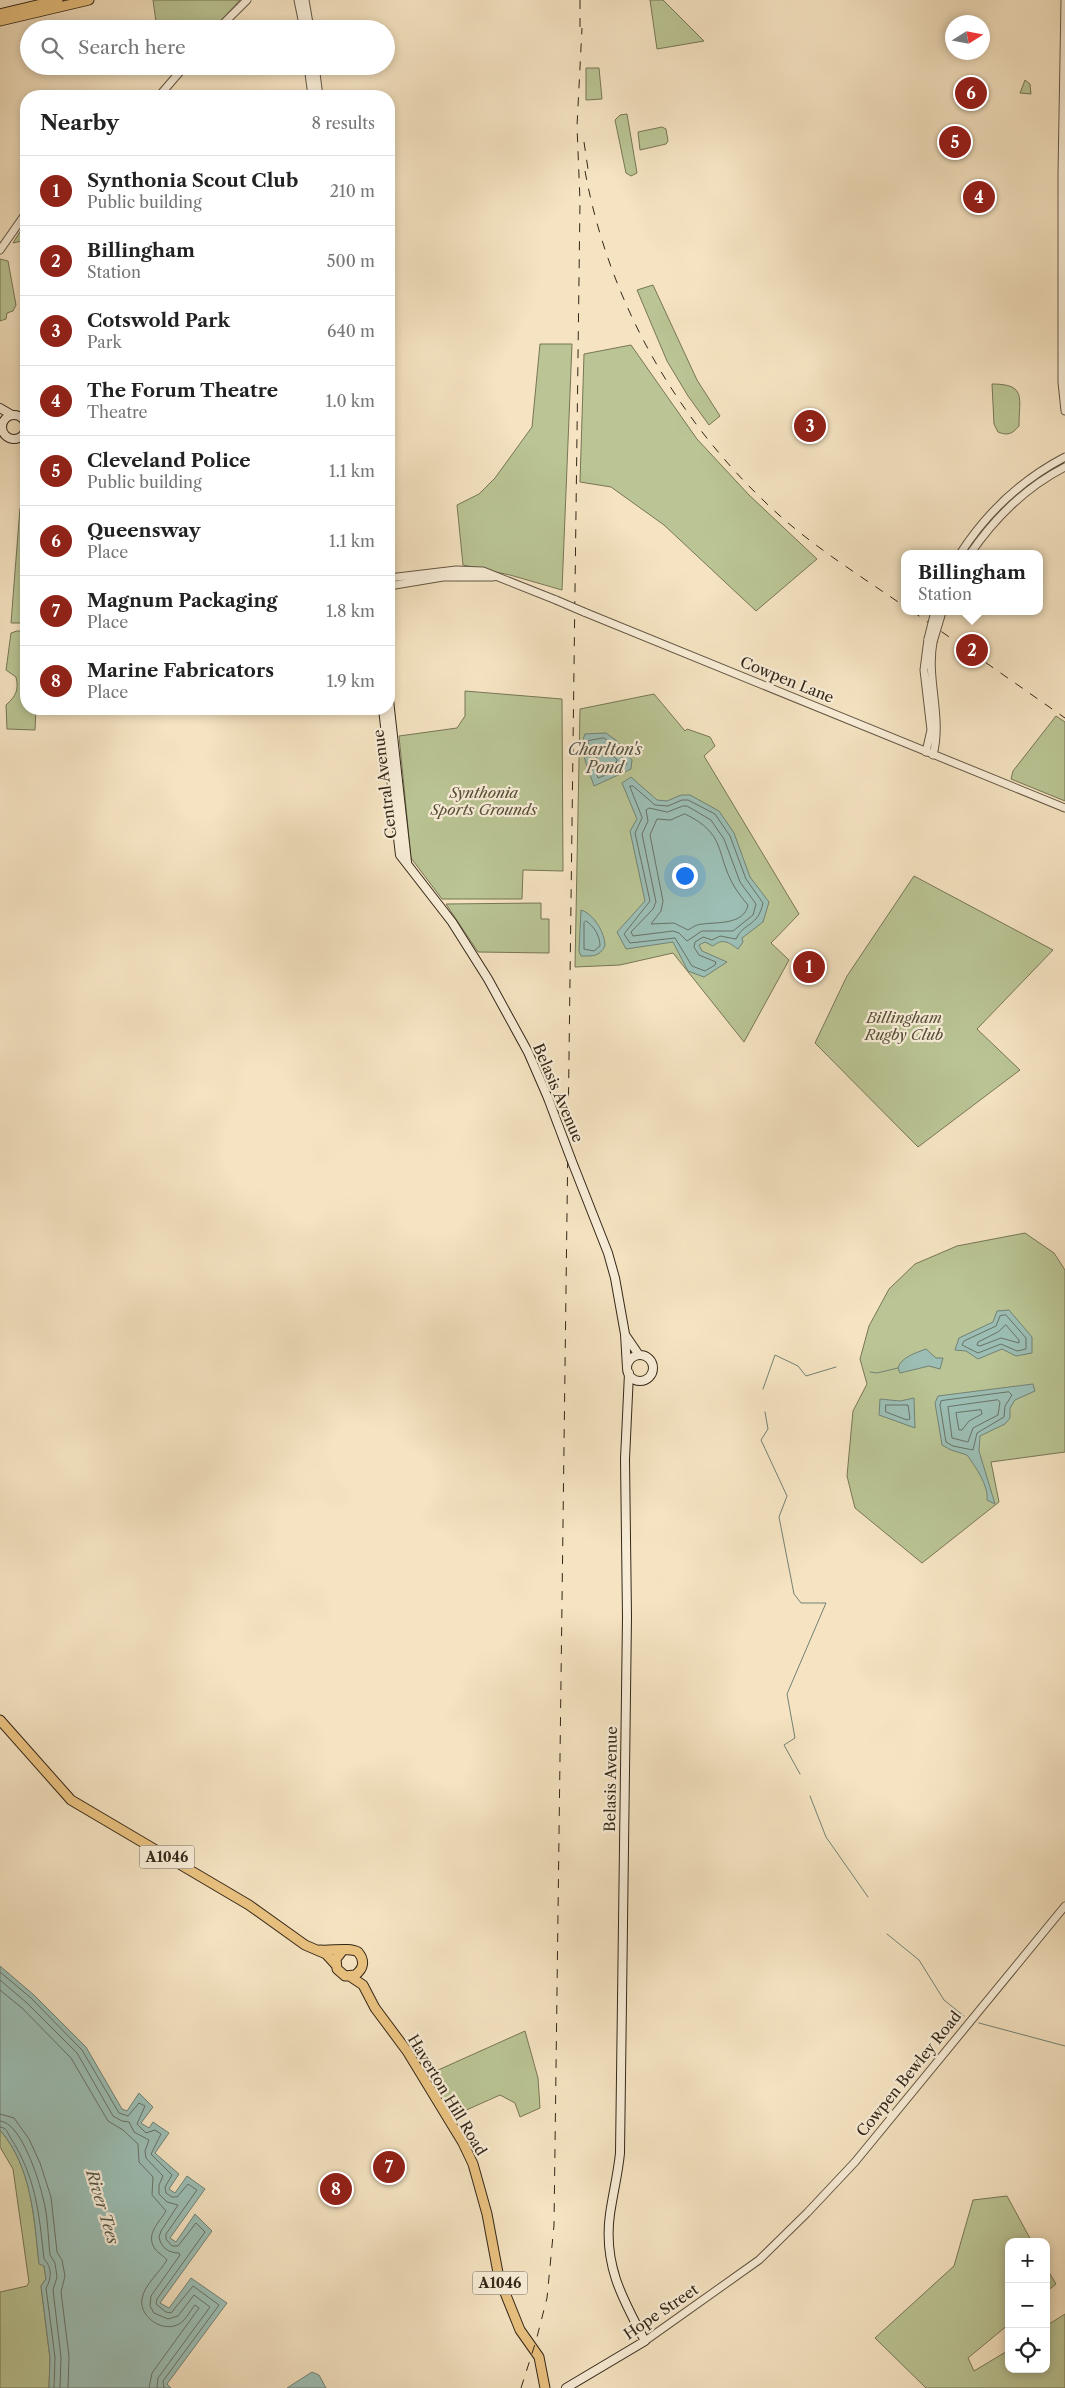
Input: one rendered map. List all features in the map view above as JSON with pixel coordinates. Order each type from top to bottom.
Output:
[{"type":"main road","points":[[0,14],[58,0]]},
{"type":"main road","points":[[0,22],[90,0]]},
{"type":"main road","points":[[0,408],[12,415],[20,417]]},
{"type":"main road","points":[[12,415],[5,418],[1,424],[3,432],[8,438],[15,439],[20,436]]},
{"type":"main road","name":"Central Avenue","points":[[384,715],[408,864]]},
{"type":"main road","name":"Central Avenue","points":[[390,715],[400,855]]},
{"type":"main road","name":"Belasis Avenue","points":[[400,855],[452,922],[488,979],[528,1052],[548,1098],[608,1253],[618,1291],[625,1334],[628,1371],[625,1497],[626,1662],[620,2153],[609,2237],[609,2252],[617,2287],[644,2340]]},
{"type":"main road","name":"Belasis Avenue","points":[[625,1334],[639,1355]]},
{"type":"main road","points":[[639,1355],[648,1358],[653,1365],[650,1376],[643,1380],[635,1379],[628,1371],[631,1359],[639,1355]]},
{"type":"main road","name":"Belasis Avenue","points":[[627,1405],[633,1386],[643,1380]]},
{"type":"main road","name":"Haverton Hill Road","points":[[0,1720],[71,1800],[249,1905],[305,1945],[326,1954],[336,1965],[340,1973],[351,1976],[363,1985],[375,2008],[407,2051],[463,2143],[481,2187],[504,2295],[523,2334],[539,2357],[545,2388]]},
{"type":"main road","name":"Haverton Hill Road","points":[[316,1949],[348,1949],[358,1952],[361,1955],[367,1992]]},
{"type":"main road","points":[[336,1965],[336,1959],[343,1950]]},
{"type":"main road","points":[[351,1976],[359,1973],[363,1965]]},
{"type":"main road","name":"Hope Street","points":[[566,2388],[644,2340]]},
{"type":"street","points":[[227,20],[247,0]]},
{"type":"street","points":[[298,0],[306,20]]},
{"type":"street","points":[[305,0],[306,20]]},
{"type":"street","points":[[1065,0],[1062,174],[1062,382],[1065,411]]},
{"type":"street","points":[[164,90],[177,75]]},
{"type":"street","points":[[309,75],[311,90]]},
{"type":"street","points":[[316,75],[318,90]]},
{"type":"street","points":[[0,250],[20,222]]},
{"type":"street","points":[[963,550],[983,522],[1020,485],[1038,472],[1065,457]]},
{"type":"street","points":[[973,550],[990,527],[1026,492],[1065,467]]},
{"type":"street","points":[[983,522],[990,527]]},
{"type":"street","name":"Cowpen Lane","points":[[395,585],[442,575]]},
{"type":"street","name":"Cowpen Lane","points":[[395,578],[442,575],[498,577],[1065,808]]},
{"type":"street","points":[[930,754],[932,730],[924,670],[935,615]]},
{"type":"street","points":[[931,640],[941,615]]},
{"type":"street","name":"Cowpen Bewley Road","points":[[767,2253],[854,2162],[1065,1906]]},
{"type":"street","name":"Hope Street","points":[[644,2340],[767,2253]]},
{"type":"green space","points":[[153,0],[240,0],[221,20],[156,20]]},
{"type":"green space","points":[[650,0],[663,0],[704,41],[657,49]]},
{"type":"green space","points":[[586,68],[599,68],[602,99],[586,100]]},
{"type":"green space","points":[[1025,80],[1030,84],[1031,94],[1020,93]]},
{"type":"green space","points":[[627,114],[637,173],[631,176],[626,173],[615,120],[620,115]]},
{"type":"green space","points":[[662,127],[666,129],[668,141],[666,144],[640,150],[638,132]]},
{"type":"green space","points":[[20,232],[20,241],[13,243]]},
{"type":"green space","points":[[0,259],[8,261],[16,305],[13,311],[7,313],[6,319],[0,321]]},
{"type":"green space","points":[[653,285],[697,380],[720,416],[709,425],[688,396],[667,361],[637,290]]},
{"type":"green space","points":[[540,344],[572,344],[562,590],[510,575],[463,565],[457,505],[479,494],[495,478],[532,427]]},
{"type":"green space","points":[[631,345],[697,439],[749,495],[817,559],[756,611],[664,525],[611,487],[580,482],[584,354]]},
{"type":"green space","points":[[992,384],[1011,387],[1019,394],[1019,426],[1010,434],[998,432],[994,424]]},
{"type":"green space","points":[[808,416],[820,424],[818,428],[808,431],[810,435],[798,432]]},
{"type":"green space","points":[[20,508],[20,623],[11,623]]},
{"type":"green space","points":[[20,631],[20,715],[36,715],[35,730],[7,729],[6,705],[12,699],[17,689],[16,677],[6,670],[11,633]]},
{"type":"green space","name":"Synthonia Sports Grounds","points":[[465,691],[562,699],[563,871],[523,870],[522,899],[442,899],[411,858],[399,736],[457,728],[465,716]]},
{"type":"green space","name":"Charlton's Pond","points":[[654,694],[685,731],[687,729],[710,737],[715,746],[704,756],[799,914],[771,943],[789,960],[744,1042],[673,953],[620,965],[575,967],[580,709]]},
{"type":"green space","points":[[1056,716],[1065,722],[1065,801],[1011,779],[1013,771]]},
{"type":"green space","name":"Billingham Rugby Club","points":[[914,876],[1053,950],[977,1029],[1020,1070],[918,1147],[815,1043],[847,976]]},
{"type":"green space","points":[[541,903],[541,919],[549,919],[549,953],[478,952],[446,904]]},
{"type":"green space","points":[[1025,1233],[1054,1253],[1065,1270],[1065,1452],[991,1462],[999,1502],[922,1563],[855,1508],[847,1476],[853,1411],[867,1384],[860,1359],[869,1326],[889,1289],[915,1264],[957,1246]]},
{"type":"green space","points":[[525,2031],[538,2078],[540,2108],[520,2117],[515,2103],[500,2095],[453,2116],[427,2075]]},
{"type":"green space","points":[[0,2130],[11,2144],[25,2176],[33,2211],[39,2263],[44,2266],[46,2279],[41,2286],[50,2358],[49,2388],[0,2388],[0,2292],[27,2286],[29,2282],[13,2169],[0,2147]]},
{"type":"green space","points":[[1007,2196],[1030,2238],[1005,2238],[1005,2327],[968,2358],[974,2371],[1005,2352],[1005,2373],[1050,2373],[1050,2323],[1065,2314],[1065,2388],[926,2388],[875,2338],[954,2266],[973,2200]]},
{"type":"green space","points":[[1050,2274],[1056,2284],[1050,2289]]},
{"type":"water","name":"Charlton's Pond","points":[[606,733],[617,741],[632,760],[631,769],[594,786],[583,753],[583,740],[585,734]]},
{"type":"water","name":"Charlton's Pond","points":[[631,777],[657,800],[667,801],[681,795],[690,795],[719,811],[734,833],[750,877],[769,902],[763,922],[742,938],[743,942],[738,949],[726,942],[720,942],[713,946],[705,942],[699,945],[702,951],[727,962],[704,977],[688,971],[673,942],[626,949],[617,932],[645,901],[630,831],[637,819],[622,783]]},
{"type":"water","points":[[581,910],[590,915],[598,925],[605,941],[605,946],[595,955],[581,956],[579,951]]},
{"type":"water","points":[[1009,1310],[1032,1337],[1032,1353],[1016,1356],[1002,1349],[978,1359],[966,1351],[955,1350],[959,1338],[993,1322],[997,1311]]},
{"type":"water","points":[[926,1349],[936,1358],[943,1358],[940,1369],[929,1366],[900,1373],[898,1368],[902,1361]]},
{"type":"water","points":[[1033,1384],[1035,1391],[1015,1400],[1010,1408],[1010,1418],[1005,1424],[980,1436],[979,1451],[995,1504],[987,1500],[984,1483],[967,1455],[942,1445],[935,1403],[938,1396]]},
{"type":"water","points":[[914,1398],[915,1428],[879,1415],[880,1399],[900,1401]]},
{"type":"water","name":"River Tees","points":[[0,1966],[34,1995],[86,2047],[122,2109],[127,2111],[139,2093],[153,2107],[141,2123],[149,2128],[153,2122],[169,2133],[155,2153],[179,2174],[169,2189],[175,2193],[187,2176],[205,2189],[170,2238],[176,2242],[195,2214],[212,2231],[160,2303],[169,2308],[191,2278],[227,2303],[167,2384],[171,2388],[49,2388],[50,2358],[41,2286],[46,2279],[44,2266],[39,2264],[33,2211],[25,2177],[11,2144],[0,2130]]},
{"type":"water","points":[[312,2372],[319,2375],[326,2388],[287,2388]]},
{"type":"waterway","points":[[763,1389],[775,1355],[798,1366],[806,1376],[836,1367]]},
{"type":"waterway","points":[[870,1372],[877,1373],[898,1368]]},
{"type":"waterway","points":[[765,1412],[768,1429],[761,1440],[787,1496],[779,1517],[794,1594],[801,1603],[826,1603],[787,1694],[795,1738],[784,1745],[800,1774]]},
{"type":"waterway","points":[[810,1796],[826,1837],[868,1897]]},
{"type":"waterway","points":[[887,1934],[919,1960],[944,2000],[964,2016]]},
{"type":"waterway","points":[[979,2023],[1065,2046]]},
{"type":"railway","points":[[580,0],[580,36]]},
{"type":"railway","points":[[521,2388],[547,2298],[554,2225],[580,201],[577,126],[582,28]]},
{"type":"railway","points":[[584,142],[589,176]]},
{"type":"railway","points":[[585,171],[596,220],[611,268],[631,314],[654,359],[680,401],[710,442],[743,480],[779,515],[824,551],[901,604]]},
{"type":"railway","points":[[918,615],[1065,718]]},
{"type":"place","name":"Queensway","points":[[971,93]]},
{"type":"place","name":"Cleveland Police","points":[[955,142]]},
{"type":"place","name":"The Forum Theatre","points":[[979,197]]},
{"type":"place","name":"Cotswold Park","points":[[810,426]]},
{"type":"place","name":"Billingham","points":[[972,650]]},
{"type":"place","name":"Synthonia Scout Club","points":[[809,967]]},
{"type":"place","name":"Magnum Packaging","points":[[389,2167]]},
{"type":"place","name":"Marine Fabricators","points":[[336,2189]]}]
